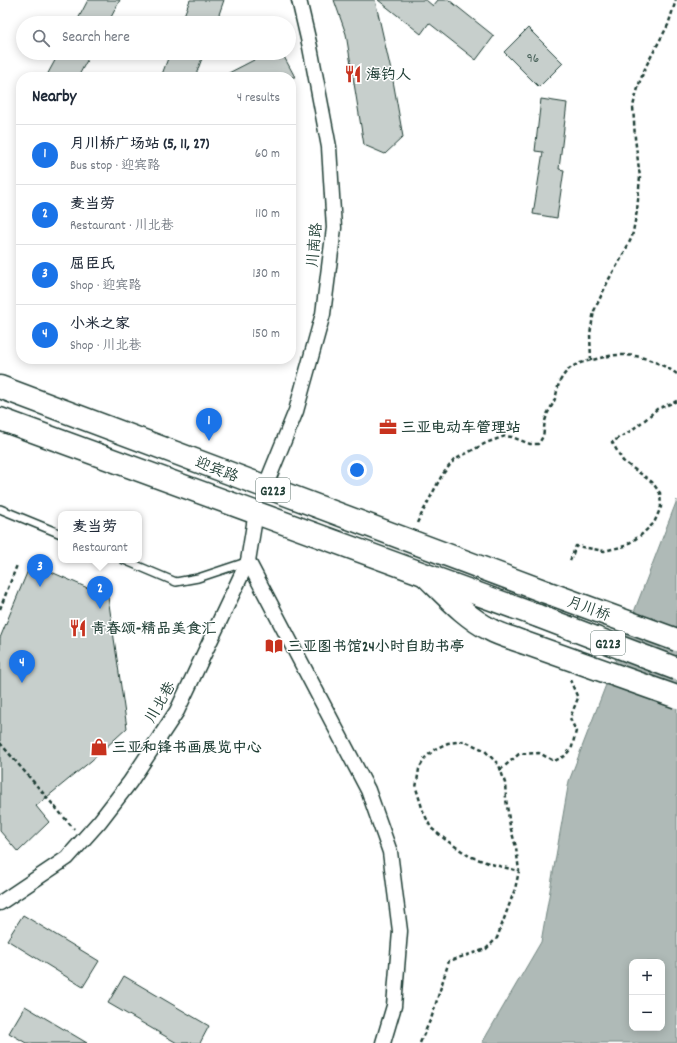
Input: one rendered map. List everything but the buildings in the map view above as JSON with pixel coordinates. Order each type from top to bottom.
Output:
[{"type":"main road","name":"迎宾路","points":[[0,387],[546,592]]},
{"type":"main road","name":"迎宾路","points":[[0,419],[538,616]]},
{"type":"main road","points":[[425,575],[452,602],[472,618],[491,630],[677,697]]},
{"type":"main road","name":"月川桥","points":[[546,592],[677,640]]},
{"type":"main road","name":"月川桥","points":[[538,616],[677,669]]},
{"type":"street","name":"川南路","points":[[265,487],[296,410],[323,314],[334,228],[329,147],[310,47],[299,0]]},
{"type":"street","name":"川北巷","points":[[0,903],[67,858],[100,821],[130,782],[177,711],[248,561],[256,512]]},
{"type":"street","points":[[248,561],[368,790],[390,852],[400,931],[394,1006],[383,1043]]},
{"type":"lane","points":[[0,509],[58,533]]},
{"type":"lane","points":[[131,563],[176,582],[198,578],[248,561]]},
{"type":"path","points":[[591,360],[590,334],[594,311],[609,279],[632,237],[637,211],[640,177],[633,106],[646,66],[668,26],[676,0]]},
{"type":"path","points":[[408,540],[442,475],[454,460],[486,443],[505,436],[530,444],[538,444],[544,437],[546,417],[555,401],[559,382],[568,369],[578,363],[602,357],[620,355],[635,356],[666,366],[677,374]]},
{"type":"path","points":[[570,560],[576,546],[604,551],[625,546],[641,535],[654,523],[661,507],[660,493],[652,482],[623,461],[612,442],[646,419],[657,409],[677,401]]},
{"type":"path","points":[[0,609],[17,565]]},
{"type":"path","points":[[500,770],[519,754],[539,753],[554,761],[565,756],[572,747],[576,731],[570,718],[578,698],[570,679]]},
{"type":"path","points":[[420,1043],[432,1016],[449,962],[486,949],[497,938],[515,889],[519,871],[516,847],[510,826],[505,783],[499,765],[484,750],[464,741],[448,743],[435,749],[425,758],[419,769],[416,788],[423,812],[431,828],[469,856],[491,864],[519,871]]},
{"type":"path","points":[[0,743],[83,840]]},
{"type":"shaded area","points":[[677,500],[677,1043],[482,1043],[541,942],[569,781]]},
{"type":"place","name":"海钓人","points":[[353,74]]},
{"type":"place","name":"三亚电动车管理站","points":[[388,427]]},
{"type":"place","name":"月川桥广场站 (5, 11, 27)","points":[[209,441]]},
{"type":"place","name":"屈臣氏","points":[[40,587]]},
{"type":"place","name":"麦当劳","points":[[100,609]]},
{"type":"place","name":"青春颂-精品美食汇","points":[[78,628]]},
{"type":"place","name":"三亚图书馆24小时自助书亭","points":[[274,646]]},
{"type":"place","name":"小米之家","points":[[22,683]]},
{"type":"place","name":"三亚和锋书画展览中心","points":[[99,747]]}]
